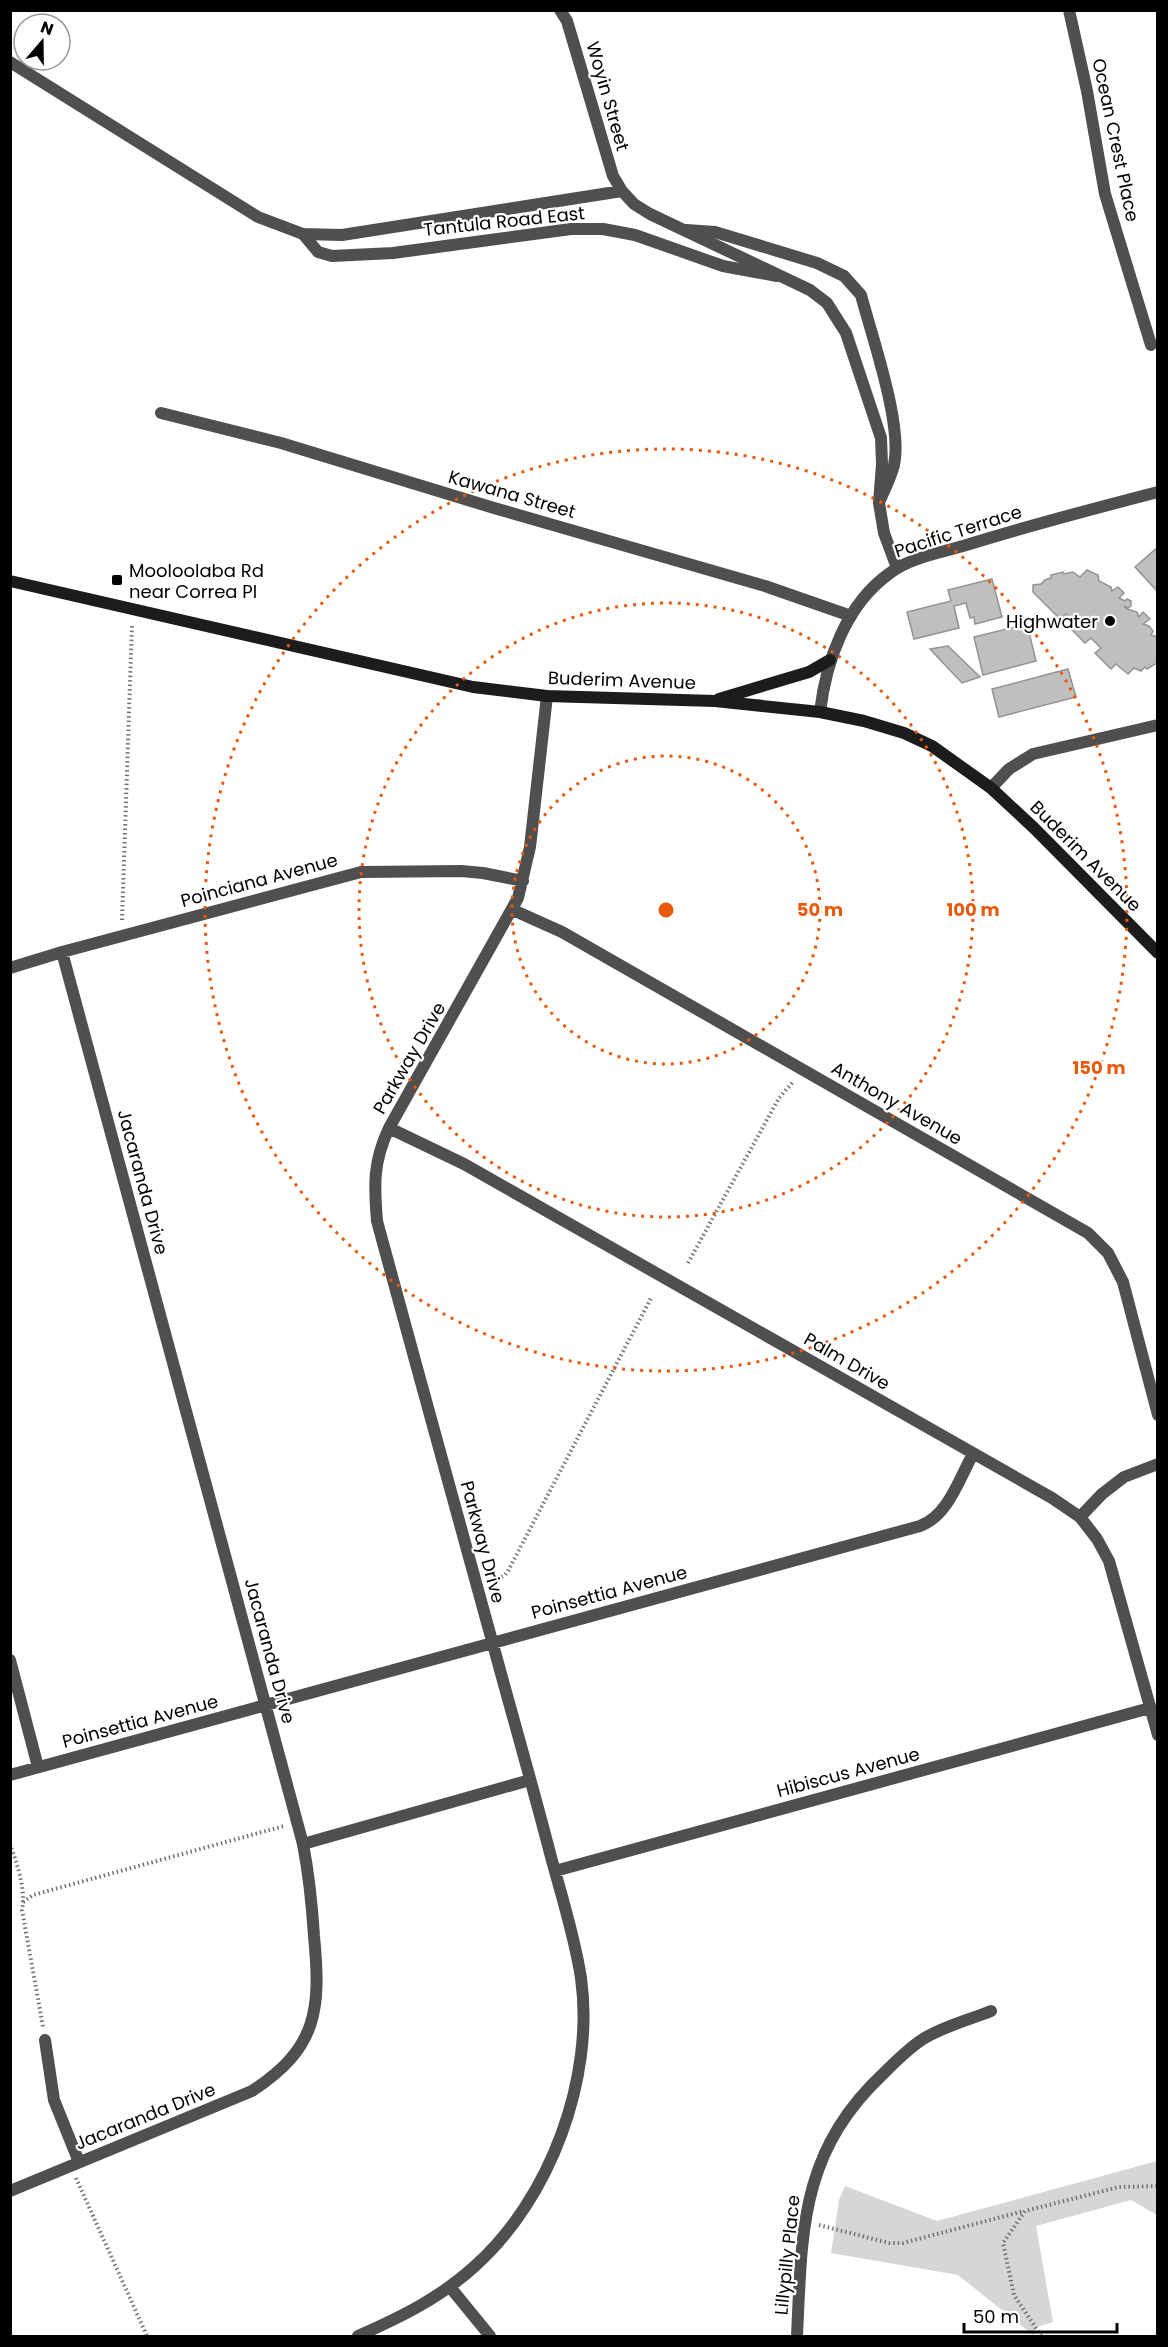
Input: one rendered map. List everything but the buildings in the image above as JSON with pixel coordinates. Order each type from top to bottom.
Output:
[{"type":"main road","name":"Buderim Avenue","points":[[10,581],[474,687],[547,696],[715,701],[820,712],[864,721],[904,733],[932,746],[991,788],[1158,953]]},
{"type":"main road","points":[[715,701],[810,672],[830,660]]},
{"type":"street","name":"Woyin Street","points":[[560,10],[567,21],[613,176],[622,191]]},
{"type":"street","name":"Ocean Crest Place","points":[[1069,10],[1087,91],[1105,194],[1151,345]]},
{"type":"street","name":"Tantula Road East","points":[[10,62],[258,217],[303,234],[342,235],[622,191],[633,204],[810,290],[826,303],[846,333],[881,438],[879,503],[884,533],[897,568]]},
{"type":"street","name":"Tantula Road East","points":[[303,234],[318,252],[332,256],[393,253],[571,229],[603,229],[634,235],[723,266],[784,278]]},
{"type":"street","name":"Tantula Road East","points":[[685,230],[716,232],[816,263],[844,276],[861,295],[891,407],[896,453],[894,467],[879,503]]},
{"type":"street","name":"Kawana Street","points":[[161,412],[281,443],[494,508],[765,586],[851,616]]},
{"type":"street","name":"Pacific Terrace","points":[[820,712],[830,660],[851,616],[881,580],[897,568],[1002,534],[1158,492]]},
{"type":"street","name":"Parkway Drive","points":[[358,2337],[427,2303],[450,2287],[484,2257],[519,2215],[553,2155],[574,2089],[582,2038],[581,1978],[555,1871],[377,1221],[374,1184],[381,1146],[389,1128],[513,910],[523,881],[530,847],[547,696]]},
{"type":"street","points":[[991,788],[1009,769],[1033,754],[1158,725]]},
{"type":"street","name":"Poinciana Avenue","points":[[10,968],[361,872],[461,871],[523,881]]},
{"type":"street","name":"Anthony Avenue","points":[[513,910],[562,932],[1088,1233],[1108,1253],[1123,1282],[1158,1415]]},
{"type":"street","name":"Jacaranda Drive","points":[[10,2191],[252,2091],[275,2076],[291,2059],[307,2034],[316,2009],[318,1989],[311,1892],[303,1844],[62,952]]},
{"type":"street","name":"Palm Drive","points":[[389,1128],[464,1164],[1052,1498],[1080,1517],[1109,1561],[1158,1735]]},
{"type":"street","name":"Poinsettia Avenue","points":[[10,1775],[926,1524],[942,1510],[973,1454]]},
{"type":"street","points":[[1080,1517],[1113,1484],[1124,1477],[1158,1464]]},
{"type":"street","points":[[10,1660],[38,1767]]},
{"type":"street","name":"Hibiscus Avenue","points":[[555,1871],[1150,1708]]},
{"type":"street","points":[[303,1844],[531,1780]]},
{"type":"street","name":"Lillypilly Place","points":[[797,2337],[804,2220],[819,2165],[836,2131],[858,2100],[886,2071],[924,2039],[992,2011]]},
{"type":"street","points":[[45,2040],[54,2100],[75,2164]]},
{"type":"street","points":[[450,2287],[490,2337]]},
{"type":"path","points":[[121,936],[133,610]]},
{"type":"path","points":[[688,1263],[778,1098],[803,1071]]},
{"type":"path","points":[[494,1580],[504,1576],[508,1571],[651,1298]]},
{"type":"path","points":[[23,1902],[33,1895],[297,1822]]},
{"type":"path","points":[[10,1844],[23,1902],[22,1910],[45,2040]]},
{"type":"path","points":[[75,2164],[147,2337]]},
{"type":"path","points":[[804,2220],[876,2240],[903,2243],[1119,2187],[1158,2186]]},
{"type":"path","points":[[1025,2211],[1003,2243],[1014,2295],[1041,2337]]},
{"type":"shaded area","points":[[1157,2161],[1157,2215],[1131,2200],[1036,2226],[1053,2322],[1037,2327],[1033,2335],[958,2275],[831,2253],[839,2200],[845,2186],[937,2221]]},
{"type":"place","name":"Mooloolaba Rd near Correa Pl","points":[[117,580]]},
{"type":"place","name":"Highwater","points":[[1110,621]]}]
